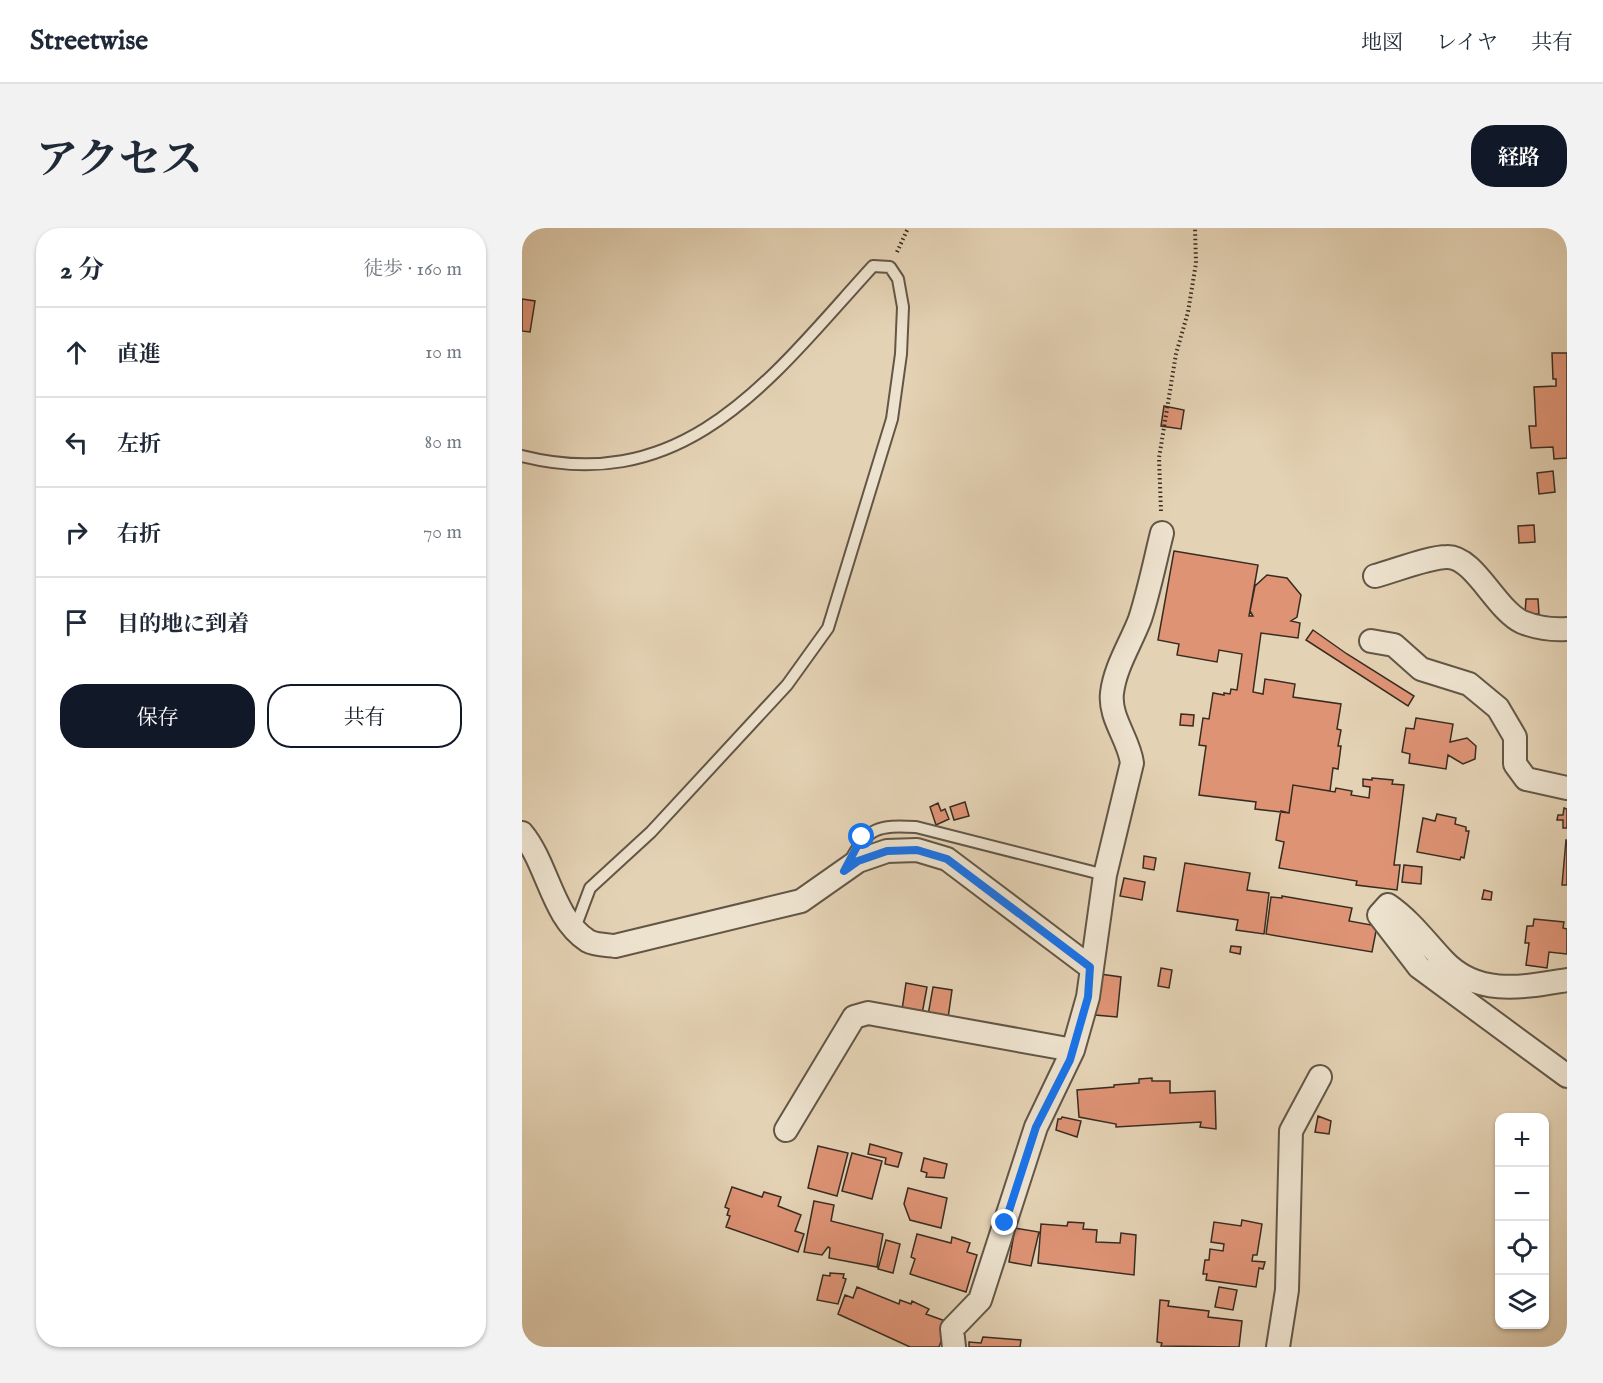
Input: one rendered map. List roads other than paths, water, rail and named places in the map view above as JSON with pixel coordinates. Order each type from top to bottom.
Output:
[{"type":"street","points":[[954,1347],[952,1329],[981,1300],[1036,1127],[1073,1050],[1088,997],[1090,967],[1105,875],[1132,763],[1130,747],[1116,722],[1111,694],[1119,666],[1140,618],[1162,533]]},
{"type":"street","points":[[1375,576],[1447,556],[1463,560],[1495,598],[1520,621],[1549,630],[1567,629]]},
{"type":"street","points":[[1371,641],[1394,645],[1421,669],[1469,684],[1498,708],[1515,737],[1515,764],[1526,779],[1567,788]]},
{"type":"street","points":[[522,833],[531,844],[566,919],[589,942],[615,946],[801,900],[858,861],[887,851],[917,850],[947,859],[1090,967]]},
{"type":"street","points":[[1567,980],[1523,988],[1495,988],[1470,980],[1446,964],[1403,915],[1388,905],[1379,915],[1419,967],[1567,1076]]},
{"type":"street","points":[[786,1130],[854,1017],[868,1013],[1073,1050]]},
{"type":"street","points":[[1278,1347],[1287,1290],[1291,1131],[1320,1077]]},
{"type":"lane","points":[[522,456],[566,464],[629,460],[677,446],[731,412],[805,344],[873,266],[890,267],[898,279],[903,307],[901,354],[892,419],[828,628],[779,694],[651,832],[590,888],[575,928]]},
{"type":"lane","points":[[844,871],[862,837],[884,825],[916,827],[1105,875]]}]
